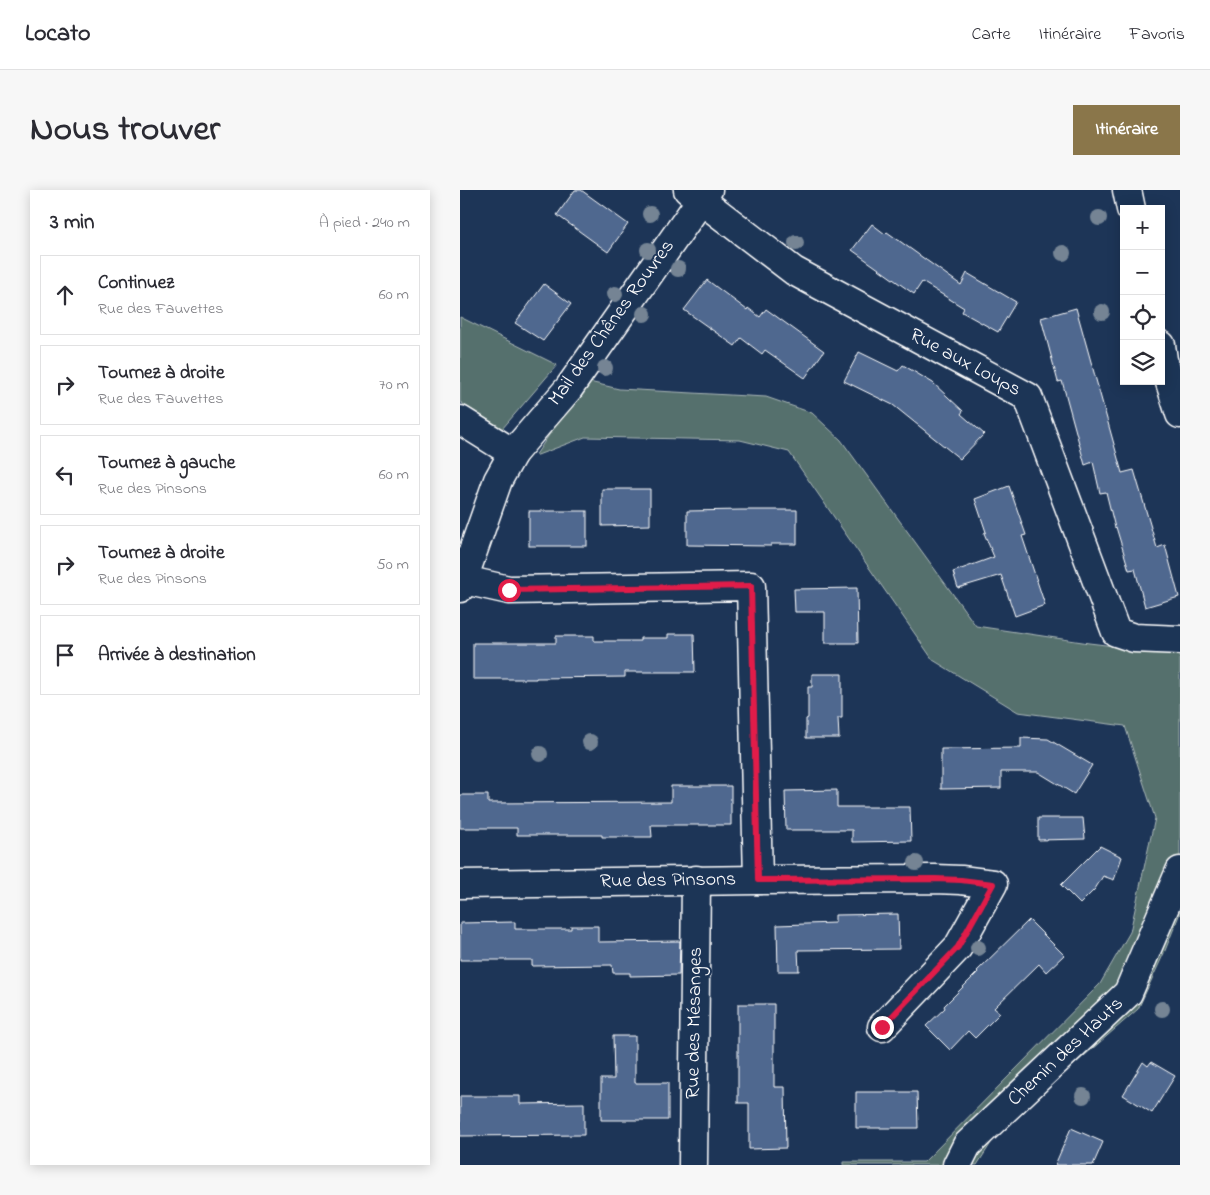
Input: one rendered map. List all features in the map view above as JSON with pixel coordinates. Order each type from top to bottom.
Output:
[{"type":"street","points":[[1127,190],[1130,205]]},
{"type":"street","name":"Mail des Chênes Rouvres","points":[[461,582],[498,480],[513,453],[568,388],[699,193]]},
{"type":"street","name":"Rue aux Loups","points":[[699,193],[794,271],[1028,396],[1116,632],[1134,638],[1180,640]]},
{"type":"street","points":[[1165,366],[1180,414]]},
{"type":"street","points":[[460,420],[513,453]]},
{"type":"street","points":[[461,582],[509,590],[751,586],[758,880]]},
{"type":"street","name":"Chemin des Hauts","points":[[957,1165],[967,1145],[1128,993],[1180,871]]},
{"type":"street","name":"Rue des Pinsons","points":[[460,884],[696,880],[935,879],[993,884],[958,947],[882,1027]]},
{"type":"street","name":"Rue des Mésanges","points":[[693,1165],[696,880]]},
{"type":"green space","points":[[460,317],[557,365],[502,429],[460,402]]},
{"type":"green space","points":[[585,381],[619,389],[766,397],[812,413],[841,440],[976,626],[1180,654],[1180,913],[1138,1009],[1000,1129],[977,1165],[843,1165],[843,1162],[924,1162],[1100,984],[1130,932],[1155,818],[1125,726],[1018,712],[933,660],[789,452],[740,440],[585,437],[535,456]]},
{"type":"building","points":[[575,190],[581,190],[628,224],[608,252],[557,215]]},
{"type":"building","points":[[872,224],[885,234],[887,232],[961,285],[967,273],[1016,302],[998,332],[962,312],[964,308],[922,282],[914,294],[852,250]]},
{"type":"building","points":[[707,280],[747,310],[748,308],[760,317],[766,309],[824,351],[805,378],[765,350],[762,354],[741,338],[735,346],[684,310]]},
{"type":"building","points":[[544,284],[571,304],[543,341],[515,323]]},
{"type":"building","points":[[1076,308],[1122,473],[1134,470],[1157,548],[1165,545],[1179,597],[1145,607],[1135,569],[1129,570],[1115,528],[1106,492],[1100,493],[1093,462],[1085,465],[1062,381],[1058,382],[1041,318]]},
{"type":"building","points":[[859,352],[898,371],[903,365],[933,383],[963,411],[961,414],[984,434],[960,459],[893,405],[844,381]]},
{"type":"building","points":[[1009,486],[1026,535],[1022,536],[1045,605],[1015,616],[1001,575],[958,588],[953,572],[994,557],[984,533],[986,532],[975,499]]},
{"type":"building","points":[[602,489],[650,489],[650,525],[602,526]]},
{"type":"building","points":[[797,510],[797,544],[771,544],[771,546],[687,545],[687,511]]},
{"type":"building","points":[[529,511],[587,511],[587,546],[529,546]]},
{"type":"building","points":[[857,588],[858,643],[825,643],[825,612],[795,612],[794,589]]},
{"type":"building","points":[[668,634],[694,634],[695,672],[625,672],[625,677],[473,679],[473,643],[556,643],[556,636],[594,636],[594,641],[640,641],[640,638],[668,638]]},
{"type":"building","points":[[812,674],[842,674],[842,718],[838,718],[839,738],[806,738],[808,687],[812,687]]},
{"type":"building","points":[[1021,738],[1048,739],[1092,765],[1074,794],[1038,772],[1001,772],[1001,788],[941,789],[941,749],[1021,748]]},
{"type":"building","points":[[671,786],[731,786],[731,825],[651,825],[652,837],[517,835],[517,828],[460,828],[460,795],[488,795],[488,803],[671,802]]},
{"type":"building","points":[[837,790],[837,807],[910,807],[911,841],[852,842],[852,830],[786,830],[785,791]]},
{"type":"building","points":[[1038,818],[1083,818],[1085,839],[1038,840]]},
{"type":"building","points":[[1100,846],[1122,857],[1114,880],[1103,876],[1095,889],[1080,904],[1061,885]]},
{"type":"building","points":[[898,914],[899,949],[798,950],[799,971],[778,971],[777,925],[835,923],[835,915]]},
{"type":"building","points":[[1029,920],[1064,955],[1046,972],[1039,964],[994,1008],[1000,1013],[975,1038],[968,1031],[950,1050],[926,1026],[945,1008],[944,1006],[977,971]]},
{"type":"building","points":[[515,922],[515,929],[571,929],[571,926],[598,926],[598,942],[680,941],[679,975],[630,976],[630,973],[613,973],[612,965],[532,966],[532,960],[460,960],[460,923]]},
{"type":"building","points":[[738,1004],[774,1004],[774,1087],[785,1087],[786,1148],[749,1149],[749,1103],[738,1103]]},
{"type":"building","points":[[613,1036],[635,1036],[635,1083],[668,1083],[668,1120],[601,1120],[601,1079],[614,1079]]},
{"type":"building","points":[[1143,1062],[1148,1066],[1151,1062],[1175,1076],[1152,1113],[1123,1095]]},
{"type":"building","points":[[856,1092],[917,1092],[918,1128],[856,1128]]},
{"type":"building","points":[[460,1096],[520,1096],[520,1104],[584,1103],[584,1135],[460,1136]]},
{"type":"building","points":[[1071,1128],[1103,1142],[1093,1165],[1055,1165]]},
{"type":"route","points":[[509,590],[751,586],[758,880],[935,879],[993,884],[958,947],[882,1027]]}]
